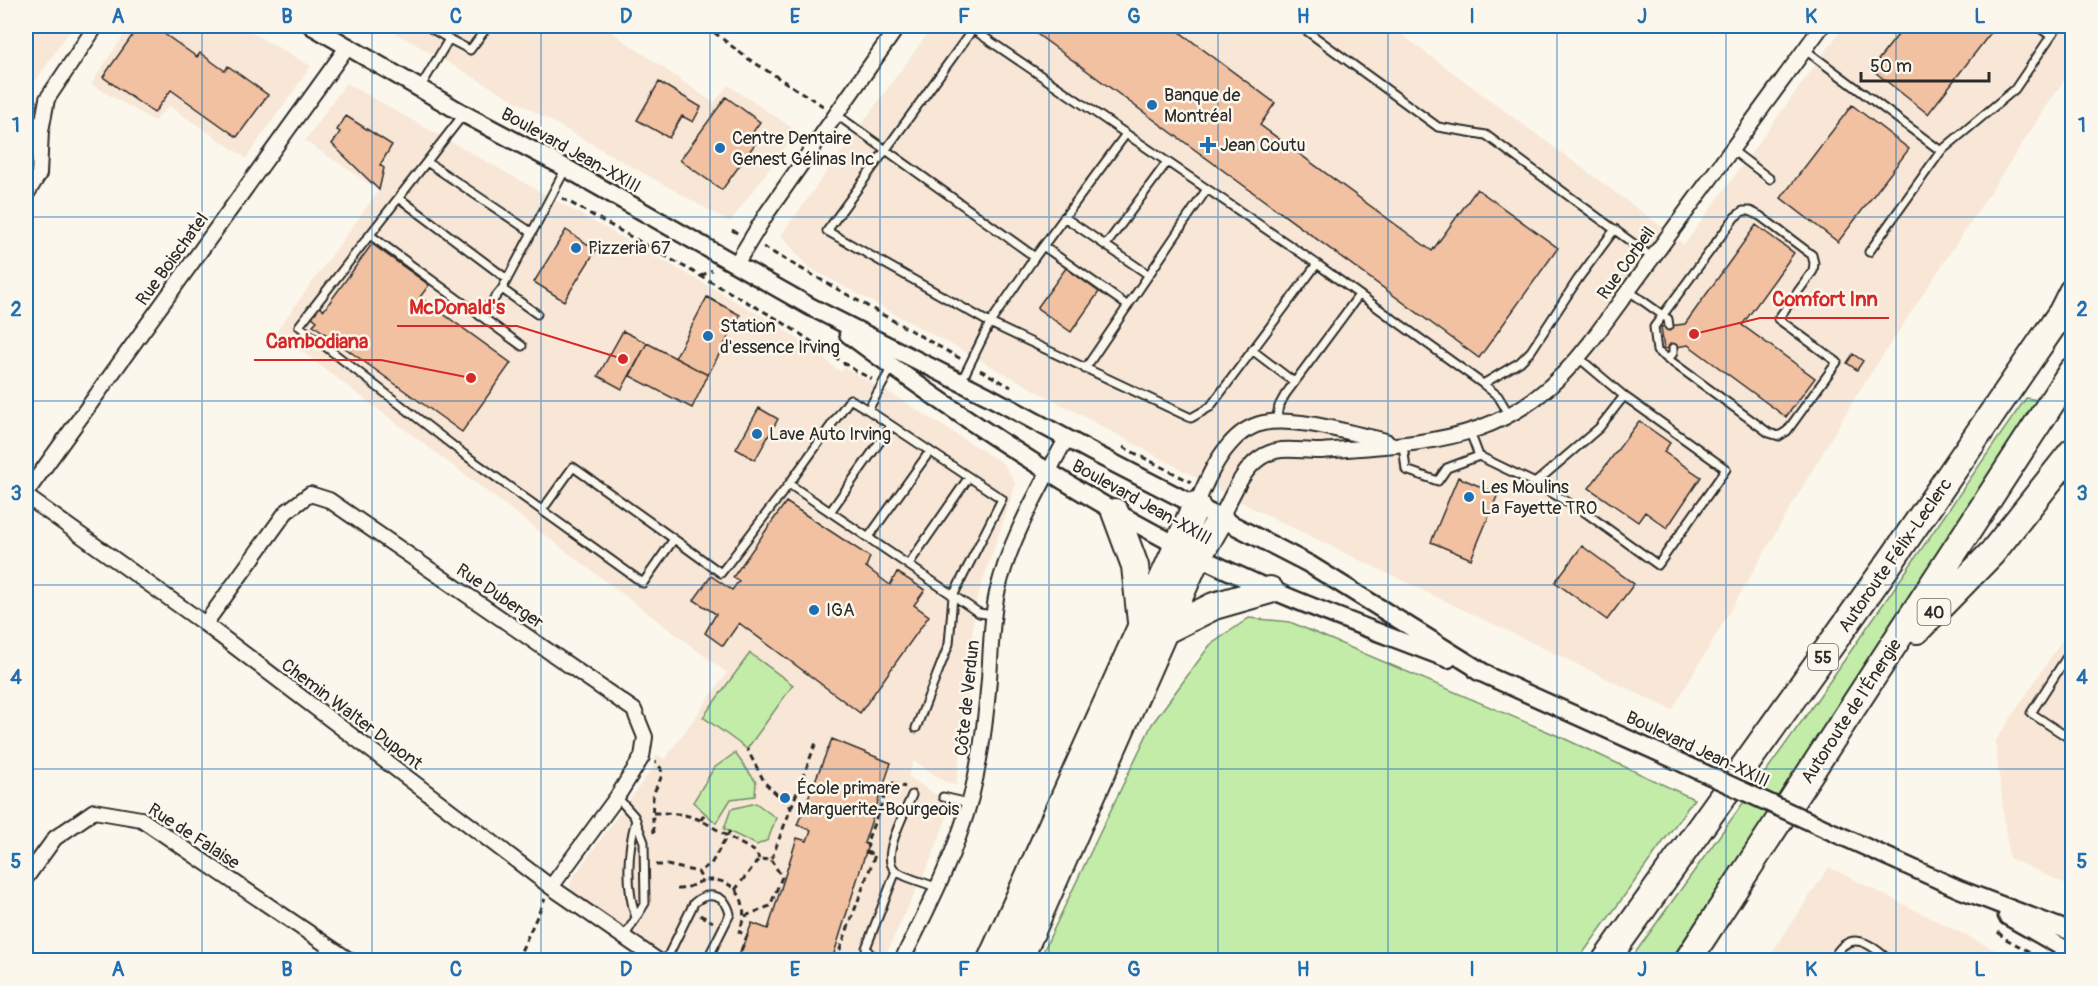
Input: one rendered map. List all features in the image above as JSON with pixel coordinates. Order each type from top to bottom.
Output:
[{"type":"highway","name":"Autoroute Félix-Leclerc","points":[[1606,960],[1908,538],[2069,300]]},
{"type":"highway","name":"Autoroute de l'Énergie","points":[[1688,960],[2073,371]]},
{"type":"highway","name":"40","points":[[1876,671],[1992,553],[2073,452]]},
{"type":"highway","points":[[1020,960],[1166,630],[1188,551],[1196,505]]},
{"type":"highway","points":[[1115,512],[1135,566],[1142,623]]},
{"type":"highway","points":[[991,960],[1142,623],[1188,551],[1220,519]]},
{"type":"highway","points":[[1166,630],[1214,606],[1270,590]]},
{"type":"street","points":[[26,195],[39,174],[41,131],[47,99],[96,26]]},
{"type":"street","name":"Boulevard Jean-XXIII","points":[[312,26],[464,114],[566,168],[811,307],[961,382],[1066,439],[1309,564],[1486,674]]},
{"type":"street","points":[[736,264],[767,213],[898,26]]},
{"type":"street","name":"Rue Corbeil","points":[[1220,519],[1246,472],[1254,462],[1266,454],[1285,449],[1317,451],[1444,439],[1470,432],[1510,416],[1549,389],[1579,358],[1822,26]]},
{"type":"street","name":"Rue Boischatel","points":[[26,494],[348,46]]},
{"type":"street","points":[[26,118],[41,131]]},
{"type":"street","name":"Boulevard Jean-XXIII","points":[[811,307],[892,367],[1049,472],[1115,512],[1188,551],[1270,590],[1486,674],[1959,889],[2073,932]]},
{"type":"street","name":"Rue Corbeil","points":[[1196,505],[1220,457],[1232,441],[1249,428],[1263,423],[1276,421],[1306,425],[1403,444]]},
{"type":"street","name":"Côte de Verdun","points":[[902,960],[959,835],[969,803],[983,740],[993,615],[998,592],[1013,546],[1066,439]]},
{"type":"street","name":"Chemin Walter Dupont","points":[[26,494],[205,624],[550,887],[623,939],[657,960]]},
{"type":"street","name":"Rue Duberger","points":[[205,624],[286,512],[310,494],[329,500],[634,710],[645,737],[642,757],[617,797],[550,887]]},
{"type":"street","name":"Rue de Falaise","points":[[26,878],[55,838],[94,811],[141,819],[349,960]]},
{"type":"street","name":"Boulevard Jean-XXIII","points":[[1959,889],[2073,953]]},
{"type":"lane","points":[[427,26],[470,50],[488,26]]},
{"type":"lane","points":[[1300,26],[1438,127],[1486,135],[1653,258]]},
{"type":"lane","points":[[2037,26],[2051,36]]},
{"type":"lane","points":[[1869,252],[1941,151],[2015,89],[2058,26]]},
{"type":"lane","points":[[1317,264],[1210,407],[1191,418],[990,323],[827,231],[970,27],[1317,264],[1484,384],[1498,396],[1510,416]]},
{"type":"lane","points":[[420,88],[449,39]]},
{"type":"lane","points":[[1804,49],[1941,151]]},
{"type":"lane","points":[[464,114],[299,326],[465,455],[643,583],[674,539]]},
{"type":"lane","points":[[837,115],[1035,257]]},
{"type":"lane","points":[[961,382],[990,323],[1035,257],[1126,134]]},
{"type":"lane","points":[[1731,149],[1770,179]]},
{"type":"lane","points":[[427,162],[531,232]]},
{"type":"lane","points":[[1106,245],[1167,162]]},
{"type":"lane","points":[[480,316],[502,289],[566,168]]},
{"type":"lane","points":[[1085,369],[1207,189]]},
{"type":"lane","points":[[399,198],[507,279]]},
{"type":"lane","points":[[1743,211],[1753,212],[1812,255],[1813,271],[1778,319],[1836,362],[1787,431],[1775,436],[1769,434],[1657,351],[1654,327],[1662,315],[1735,217],[1743,211]]},
{"type":"lane","points":[[1064,217],[1149,275]]},
{"type":"lane","points":[[1484,384],[1520,362],[1531,351],[1578,279],[1615,229]]},
{"type":"lane","points":[[370,235],[522,346]]},
{"type":"lane","points":[[1043,246],[1128,306]]},
{"type":"lane","points":[[502,289],[537,314]]},
{"type":"lane","points":[[1629,291],[1668,319],[1670,326]]},
{"type":"lane","points":[[1276,421],[1278,406],[1359,295]]},
{"type":"lane","points":[[1668,360],[1673,353],[1673,348]]},
{"type":"lane","points":[[1252,350],[1294,382]]},
{"type":"lane","points":[[868,410],[902,353]]},
{"type":"lane","points":[[1470,432],[1479,456],[1535,483],[1586,513],[1658,565],[1726,469],[1624,396],[1579,358]]},
{"type":"lane","points":[[1535,483],[1545,472],[1599,428],[1624,396]]},
{"type":"lane","points":[[543,509],[573,467],[721,573],[850,399],[1002,499],[953,596],[949,644],[916,728]]},
{"type":"lane","points":[[830,512],[891,426]]},
{"type":"lane","points":[[1403,444],[1406,470],[1438,481],[1447,468],[1479,456]]},
{"type":"lane","points":[[868,538],[930,451]]},
{"type":"lane","points":[[908,565],[969,477]]},
{"type":"lane","points":[[789,484],[978,613],[993,615]]},
{"type":"lane","points":[[2073,649],[2031,713],[2073,740]]},
{"type":"lane","points":[[912,795],[890,852],[890,862],[896,872],[936,888]]},
{"type":"lane","points":[[617,797],[630,810],[644,842],[645,903],[623,939]]},
{"type":"lane","points":[[943,797],[969,803]]},
{"type":"lane","points":[[636,820],[630,843],[630,902],[636,918]]},
{"type":"lane","points":[[884,960],[870,954],[866,948],[896,872]]},
{"type":"lane","points":[[666,960],[694,903],[702,897],[712,896],[725,902],[730,914],[707,960]]},
{"type":"lane","points":[[1831,960],[1844,944],[1852,941],[1869,945],[1889,960]]},
{"type":"path","points":[[706,26],[747,58],[837,115]]},
{"type":"path","points":[[560,197],[779,320],[865,376]]},
{"type":"path","points":[[776,255],[957,357]]},
{"type":"path","points":[[839,359],[843,353]]},
{"type":"path","points":[[983,372],[1013,388]]},
{"type":"path","points":[[1116,444],[1184,478]]},
{"type":"path","points":[[771,860],[817,740]]},
{"type":"path","points":[[747,749],[765,783],[791,808]]},
{"type":"path","points":[[654,842],[653,794],[659,787],[662,774],[660,765],[655,762]]},
{"type":"path","points":[[835,960],[875,855],[866,852],[868,845],[866,844],[890,782]]},
{"type":"path","points":[[653,813],[682,813],[702,820],[756,852],[759,859]]},
{"type":"path","points":[[702,820],[705,813]]},
{"type":"path","points":[[654,865],[667,865],[698,872],[711,864],[730,831]]},
{"type":"path","points":[[654,858],[654,874]]},
{"type":"path","points":[[759,859],[771,860]]},
{"type":"path","points":[[735,890],[759,859]]},
{"type":"path","points":[[744,916],[770,906],[782,877],[771,860]]},
{"type":"path","points":[[698,872],[703,881]]},
{"type":"path","points":[[517,960],[550,887]]},
{"type":"path","points":[[700,915],[717,924]]},
{"type":"path","points":[[732,928],[747,936],[737,960]]},
{"type":"path","points":[[2004,938],[2045,960]]},
{"type":"shaded area","points":[[26,26],[73,26],[26,95]]},
{"type":"shaded area","points":[[130,26],[240,26],[311,66],[246,158],[169,106],[154,121],[91,84]]},
{"type":"shaded area","points":[[383,26],[603,26],[714,103],[728,85],[797,131],[730,222]]},
{"type":"shaded area","points":[[933,26],[1390,26],[1684,245],[1844,26],[2072,26],[2072,68],[1856,396],[1672,710],[1260,512],[808,267],[781,235]]},
{"type":"shaded area","points":[[346,83],[773,322],[822,355],[841,372],[845,368],[890,393],[1004,464],[1016,484],[974,607],[968,701],[956,785],[944,781],[914,761],[908,776],[948,803],[950,809],[932,857],[883,960],[671,960],[609,921],[571,891],[571,880],[654,766],[656,754],[665,759],[727,673],[276,332],[379,190],[305,141]]},
{"type":"shaded area","points":[[2072,625],[2072,887],[2009,858],[1995,742]]},
{"type":"shaded area","points":[[1829,867],[2015,960],[1767,960]]},
{"type":"green space","points":[[2026,398],[2038,400],[1671,960],[1630,960],[1805,717]]},
{"type":"green space","points":[[1249,618],[1290,622],[1563,738],[1694,799],[1578,960],[1039,960],[1152,724],[1210,645]]},
{"type":"green space","points":[[750,653],[793,685],[747,749],[703,717]]},
{"type":"green space","points":[[735,753],[756,782],[755,796],[731,799],[716,823],[693,802],[714,768]]},
{"type":"green space","points":[[756,803],[776,818],[768,840],[757,845],[724,829],[731,809]]},
{"type":"building","points":[[139,26],[153,26],[197,57],[200,53],[225,71],[228,66],[268,95],[237,137],[171,90],[154,113],[103,77]]},
{"type":"building","points":[[1026,26],[1186,26],[1181,33],[1275,103],[1260,125],[1432,251],[1477,189],[1558,248],[1479,358]]},
{"type":"building","points":[[1905,26],[1996,26],[1928,114],[1871,69]]},
{"type":"building","points":[[659,82],[701,107],[693,122],[682,116],[669,138],[637,120]]},
{"type":"building","name":"Centre Dentaire Genest Gélinas Inc","points":[[726,97],[760,122],[753,132],[760,137],[722,190],[680,160]]},
{"type":"building","points":[[1852,105],[1909,149],[1838,242],[1781,198]]},
{"type":"building","points":[[346,116],[392,145],[380,165],[384,168],[379,190],[332,144]]},
{"type":"building","points":[[1756,225],[1794,253],[1742,325],[1815,378],[1786,417],[1688,345],[1664,349],[1661,327],[1685,324]]},
{"type":"building","points":[[566,230],[596,250],[564,301],[534,282]]},
{"type":"building","points":[[372,244],[429,285],[420,297],[511,363],[462,432],[313,325],[317,321],[311,316],[318,306],[324,310]]},
{"type":"building","points":[[1066,268],[1099,292],[1071,332],[1037,308]]},
{"type":"building","name":"Station d'essence Irving","points":[[707,297],[740,315],[708,375],[675,358]]},
{"type":"building","points":[[623,331],[647,343],[622,389],[598,376]]},
{"type":"building","points":[[647,343],[708,375],[692,408],[630,376]]},
{"type":"building","points":[[1853,354],[1863,361],[1857,370],[1847,363]]},
{"type":"building","name":"Lave Auto Irving","points":[[759,408],[778,419],[755,460],[736,449]]},
{"type":"building","points":[[1639,421],[1670,443],[1664,452],[1701,477],[1667,528],[1645,512],[1638,522],[1589,488]]},
{"type":"building","points":[[1458,477],[1498,494],[1471,559],[1431,542]]},
{"type":"building","name":"IGA","points":[[786,502],[870,557],[866,567],[890,585],[897,572],[925,590],[914,605],[929,616],[860,713],[739,623],[723,646],[705,633],[716,614],[694,600],[711,576],[732,590],[739,581],[733,577]]},
{"type":"building","points":[[1582,546],[1634,584],[1607,620],[1555,582]]},
{"type":"building","points":[[832,739],[891,763],[864,843],[868,845],[832,960],[737,960],[752,923],[768,929],[797,838],[807,841],[811,830],[797,825]]},
{"type":"place","name":"Banque de Montréal","points":[[1152,105]]},
{"type":"place","name":"Jean Coutu","points":[[1208,145]]},
{"type":"place","name":"Centre Dentaire Genest Gélinas Inc","points":[[720,148]]},
{"type":"place","name":"Pizzeria 67","points":[[576,248]]},
{"type":"place","name":"Comfort Inn","points":[[1694,334]]},
{"type":"place","name":"Station d'essence Irving","points":[[708,336]]},
{"type":"place","name":"McDonald's","points":[[623,359]]},
{"type":"place","name":"Cambodiana","points":[[471,378]]},
{"type":"place","name":"Lave Auto Irving","points":[[757,434]]},
{"type":"place","name":"Les Moulins La Fayette TRO","points":[[1469,497]]},
{"type":"place","name":"IGA","points":[[814,610]]},
{"type":"place","name":"École primare Marguerite-Bourgeois","points":[[785,798]]}]
